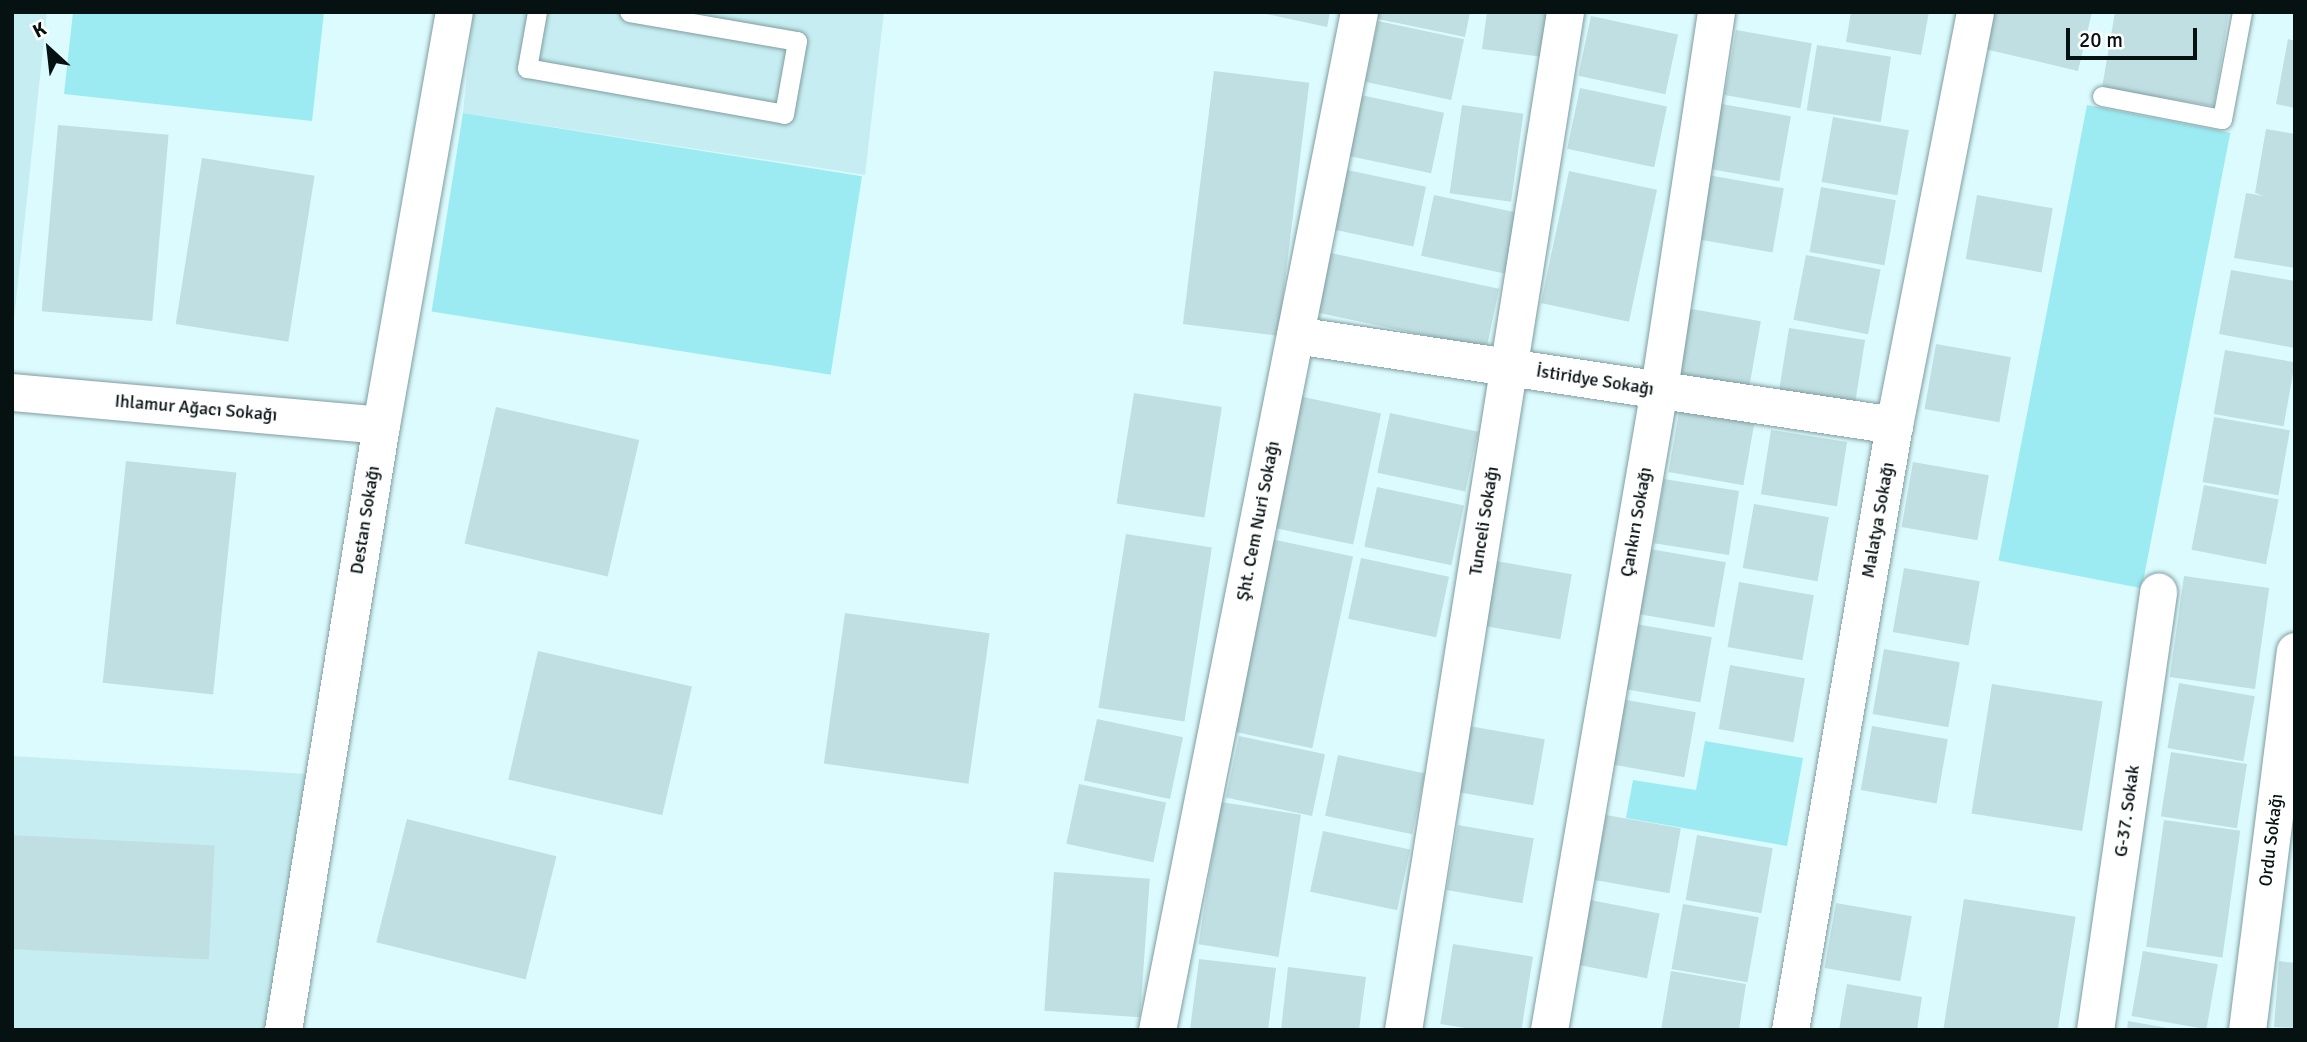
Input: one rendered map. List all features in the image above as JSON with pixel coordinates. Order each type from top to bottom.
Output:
[{"type":"street","name":"Destan Sokağı","points":[[283,1030],[381,425],[454,12]]},
{"type":"street","name":"Şht. Cem Nuri Sokağı","points":[[1157,1030],[1359,12]]},
{"type":"street","name":"Tunceli Sokağı","points":[[1403,1030],[1564,12]]},
{"type":"street","name":"Çankırı Sokağı","points":[[1549,1030],[1659,389],[1716,12]]},
{"type":"street","name":"Malatya Sokağı","points":[[1790,1030],[1894,425],[1975,12]]},
{"type":"street","name":"İstiridye Sokağı","points":[[1295,335],[1894,425]]},
{"type":"street","name":"Ihlamur Ağacı Sokağı","points":[[12,392],[381,425]]},
{"type":"street","name":"G-37. Sokak","points":[[2095,1030],[2158,592]]},
{"type":"street","name":"Ordu Sokağı","points":[[2247,1030],[2295,651]]},
{"type":"lane","points":[[537,12],[527,68],[784,114],[797,41],[629,12]]},
{"type":"lane","points":[[2102,96],[2222,119],[2242,12]]},
{"type":"shaded area","points":[[12,12],[47,12],[12,338]]},
{"type":"shaded area","points":[[73,12],[324,12],[312,121],[64,94]]},
{"type":"shaded area","points":[[473,12],[884,12],[865,175],[463,113]]},
{"type":"shaded area","points":[[2087,105],[2230,133],[2142,588],[1998,560]]},
{"type":"shaded area","points":[[463,113],[862,176],[831,375],[432,312]]},
{"type":"shaded area","points":[[1705,741],[1803,758],[1787,846],[1626,818],[1633,780],[1696,790]]},
{"type":"shaded area","points":[[12,756],[324,775],[283,1030],[12,1030]]},
{"type":"building","points":[[1257,12],[1330,12],[1327,27]]},
{"type":"building","points":[[1379,12],[1470,12],[1465,37],[1378,19]]},
{"type":"building","points":[[1487,12],[1549,12],[1543,57],[1482,49]]},
{"type":"building","points":[[1851,12],[1929,12],[1921,55],[1846,42]]},
{"type":"building","points":[[1994,12],[2092,12],[2078,71],[1985,49]]},
{"type":"building","points":[[2115,12],[2229,12],[2214,106],[2102,88]]},
{"type":"building","points":[[1591,16],[1678,35],[1665,94],[1578,76]]},
{"type":"building","points":[[1378,21],[1464,39],[1451,100],[1365,82]]},
{"type":"building","points":[[1736,30],[1812,43],[1800,108],[1725,95]]},
{"type":"building","points":[[2288,39],[2295,41],[2295,108],[2276,104]]},
{"type":"building","points":[[1817,45],[1891,57],[1881,122],[1807,110]]},
{"type":"building","points":[[1214,71],[1309,83],[1278,336],[1183,324]]},
{"type":"building","points":[[1580,88],[1667,107],[1654,167],[1567,149]]},
{"type":"building","points":[[1356,94],[1444,113],[1431,173],[1343,155]]},
{"type":"building","points":[[1716,103],[1791,116],[1779,181],[1705,168]]},
{"type":"building","points":[[1462,105],[1523,114],[1511,202],[1450,193]]},
{"type":"building","points":[[1833,117],[1909,130],[1897,195],[1822,182]]},
{"type":"building","points":[[58,125],[169,135],[152,321],[42,311]]},
{"type":"building","points":[[2266,129],[2295,134],[2295,268],[2234,258],[2246,193],[2264,196],[2255,193]]},
{"type":"building","points":[[202,158],[315,176],[288,342],[176,324]]},
{"type":"building","points":[[1338,168],[1426,187],[1413,246],[1325,228]]},
{"type":"building","points":[[1569,171],[1657,190],[1629,322],[1541,303]]},
{"type":"building","points":[[1708,175],[1784,188],[1773,252],[1697,239]]},
{"type":"building","points":[[1821,187],[1896,200],[1884,265],[1810,252]]},
{"type":"building","points":[[1434,195],[1521,214],[1508,274],[1421,256]]},
{"type":"building","points":[[1977,195],[2053,208],[2042,272],[1966,259]]},
{"type":"building","points":[[1326,252],[1499,289],[1486,348],[1313,312]]},
{"type":"building","points":[[1806,255],[1881,270],[1868,334],[1793,320]]},
{"type":"building","points":[[2231,270],[2295,281],[2295,348],[2219,334]]},
{"type":"building","points":[[1686,308],[1761,321],[1749,386],[1675,373]]},
{"type":"building","points":[[1789,328],[1865,340],[1855,405],[1779,393]]},
{"type":"building","points":[[1936,344],[2011,357],[1999,422],[1925,409]]},
{"type":"building","points":[[2225,350],[2295,362],[2284,426],[2214,414]]},
{"type":"building","points":[[1134,393],[1222,407],[1204,518],[1116,504]]},
{"type":"building","points":[[1294,395],[1381,414],[1353,545],[1266,526]]},
{"type":"building","points":[[496,407],[639,440],[608,576],[465,543]]},
{"type":"building","points":[[1680,407],[1755,420],[1743,485],[1669,472]]},
{"type":"building","points":[[1390,413],[1478,432],[1465,491],[1377,473]]},
{"type":"building","points":[[2214,417],[2290,430],[2278,495],[2203,482]]},
{"type":"building","points":[[1771,430],[1847,442],[1837,506],[1761,494]]},
{"type":"building","points":[[126,461],[236,473],[213,694],[103,683]]},
{"type":"building","points":[[1913,462],[1989,475],[1977,540],[1902,527]]},
{"type":"building","points":[[1664,479],[1739,491],[1729,555],[1654,543]]},
{"type":"building","points":[[2204,485],[2279,500],[2266,564],[2191,550]]},
{"type":"building","points":[[1377,487],[1464,506],[1451,565],[1364,547]]},
{"type":"building","points":[[1754,504],[1829,517],[1818,581],[1743,568]]},
{"type":"building","points":[[1126,534],[1212,548],[1184,721],[1098,708]]},
{"type":"building","points":[[1266,538],[1353,557],[1312,748],[1225,730]]},
{"type":"building","points":[[1650,549],[1726,562],[1714,627],[1639,614]]},
{"type":"building","points":[[1361,558],[1449,577],[1436,637],[1348,619]]},
{"type":"building","points":[[1496,561],[1572,574],[1560,639],[1485,626]]},
{"type":"building","points":[[1904,568],[1980,581],[1969,645],[1893,632]]},
{"type":"building","points":[[2184,576],[2269,588],[2255,689],[2170,677]]},
{"type":"building","points":[[1739,582],[1814,595],[1802,660],[1728,647]]},
{"type":"building","points":[[845,613],[990,633],[968,784],[824,764]]},
{"type":"building","points":[[1636,624],[1712,637],[1700,702],[1625,689]]},
{"type":"building","points":[[1884,649],[1960,662],[1948,727],[1873,714]]},
{"type":"building","points":[[538,651],[692,687],[662,815],[508,780]]},
{"type":"building","points":[[1730,665],[1805,678],[1794,742],[1719,729]]},
{"type":"building","points":[[2179,683],[2255,696],[2243,761],[2168,748]]},
{"type":"building","points":[[1992,684],[2103,702],[2082,831],[1972,813]]},
{"type":"building","points":[[1621,699],[1696,712],[1684,777],[1610,764]]},
{"type":"building","points":[[1097,719],[1183,737],[1170,799],[1084,781]]},
{"type":"building","points":[[1469,726],[1545,739],[1533,805],[1457,792]]},
{"type":"building","points":[[1872,726],[1948,739],[1937,803],[1861,790]]},
{"type":"building","points":[[1239,736],[1325,754],[1312,816],[1226,798]]},
{"type":"building","points":[[2171,752],[2247,764],[2237,828],[2161,816]]},
{"type":"building","points":[[1338,755],[1425,774],[1412,834],[1325,816]]},
{"type":"building","points":[[1079,784],[1166,803],[1153,862],[1066,844]]},
{"type":"building","points":[[1221,802],[1301,815],[1278,957],[1198,944]]},
{"type":"building","points":[[1606,815],[1681,828],[1669,893],[1595,880]]},
{"type":"building","points":[[407,819],[556,856],[526,979],[376,942]]},
{"type":"building","points":[[2164,820],[2240,831],[2222,957],[2146,947]]},
{"type":"building","points":[[1458,825],[1534,838],[1522,903],[1447,890]]},
{"type":"building","points":[[1323,831],[1410,850],[1397,910],[1310,892]]},
{"type":"building","points":[[12,835],[215,846],[209,959],[12,949]]},
{"type":"building","points":[[1697,835],[1773,848],[1761,913],[1686,900]]},
{"type":"building","points":[[1054,872],[1150,879],[1140,1017],[1044,1011]]},
{"type":"building","points":[[1585,899],[1660,914],[1647,978],[1572,964]]},
{"type":"building","points":[[1964,899],[2076,917],[2058,1030],[1943,1029]]},
{"type":"building","points":[[1836,903],[1912,916],[1900,981],[1825,968]]},
{"type":"building","points":[[1683,904],[1759,917],[1747,982],[1672,969]]},
{"type":"building","points":[[1453,944],[1533,957],[1521,1030],[1478,1030],[1440,1024]]},
{"type":"building","points":[[2143,951],[2218,964],[2206,1029],[2132,1016]]},
{"type":"building","points":[[1199,959],[1276,968],[1268,1030],[1190,1030]]},
{"type":"building","points":[[2279,961],[2295,963],[2295,1028],[2274,1027]]},
{"type":"building","points":[[1288,967],[1366,977],[1359,1030],[1281,1030]]},
{"type":"building","points":[[1671,971],[1746,984],[1739,1030],[1661,1030]]},
{"type":"building","points":[[1847,984],[1922,997],[1917,1030],[1839,1030]]},
{"type":"building","points":[[2128,1021],[2168,1028],[2168,1030],[2127,1030]]}]
